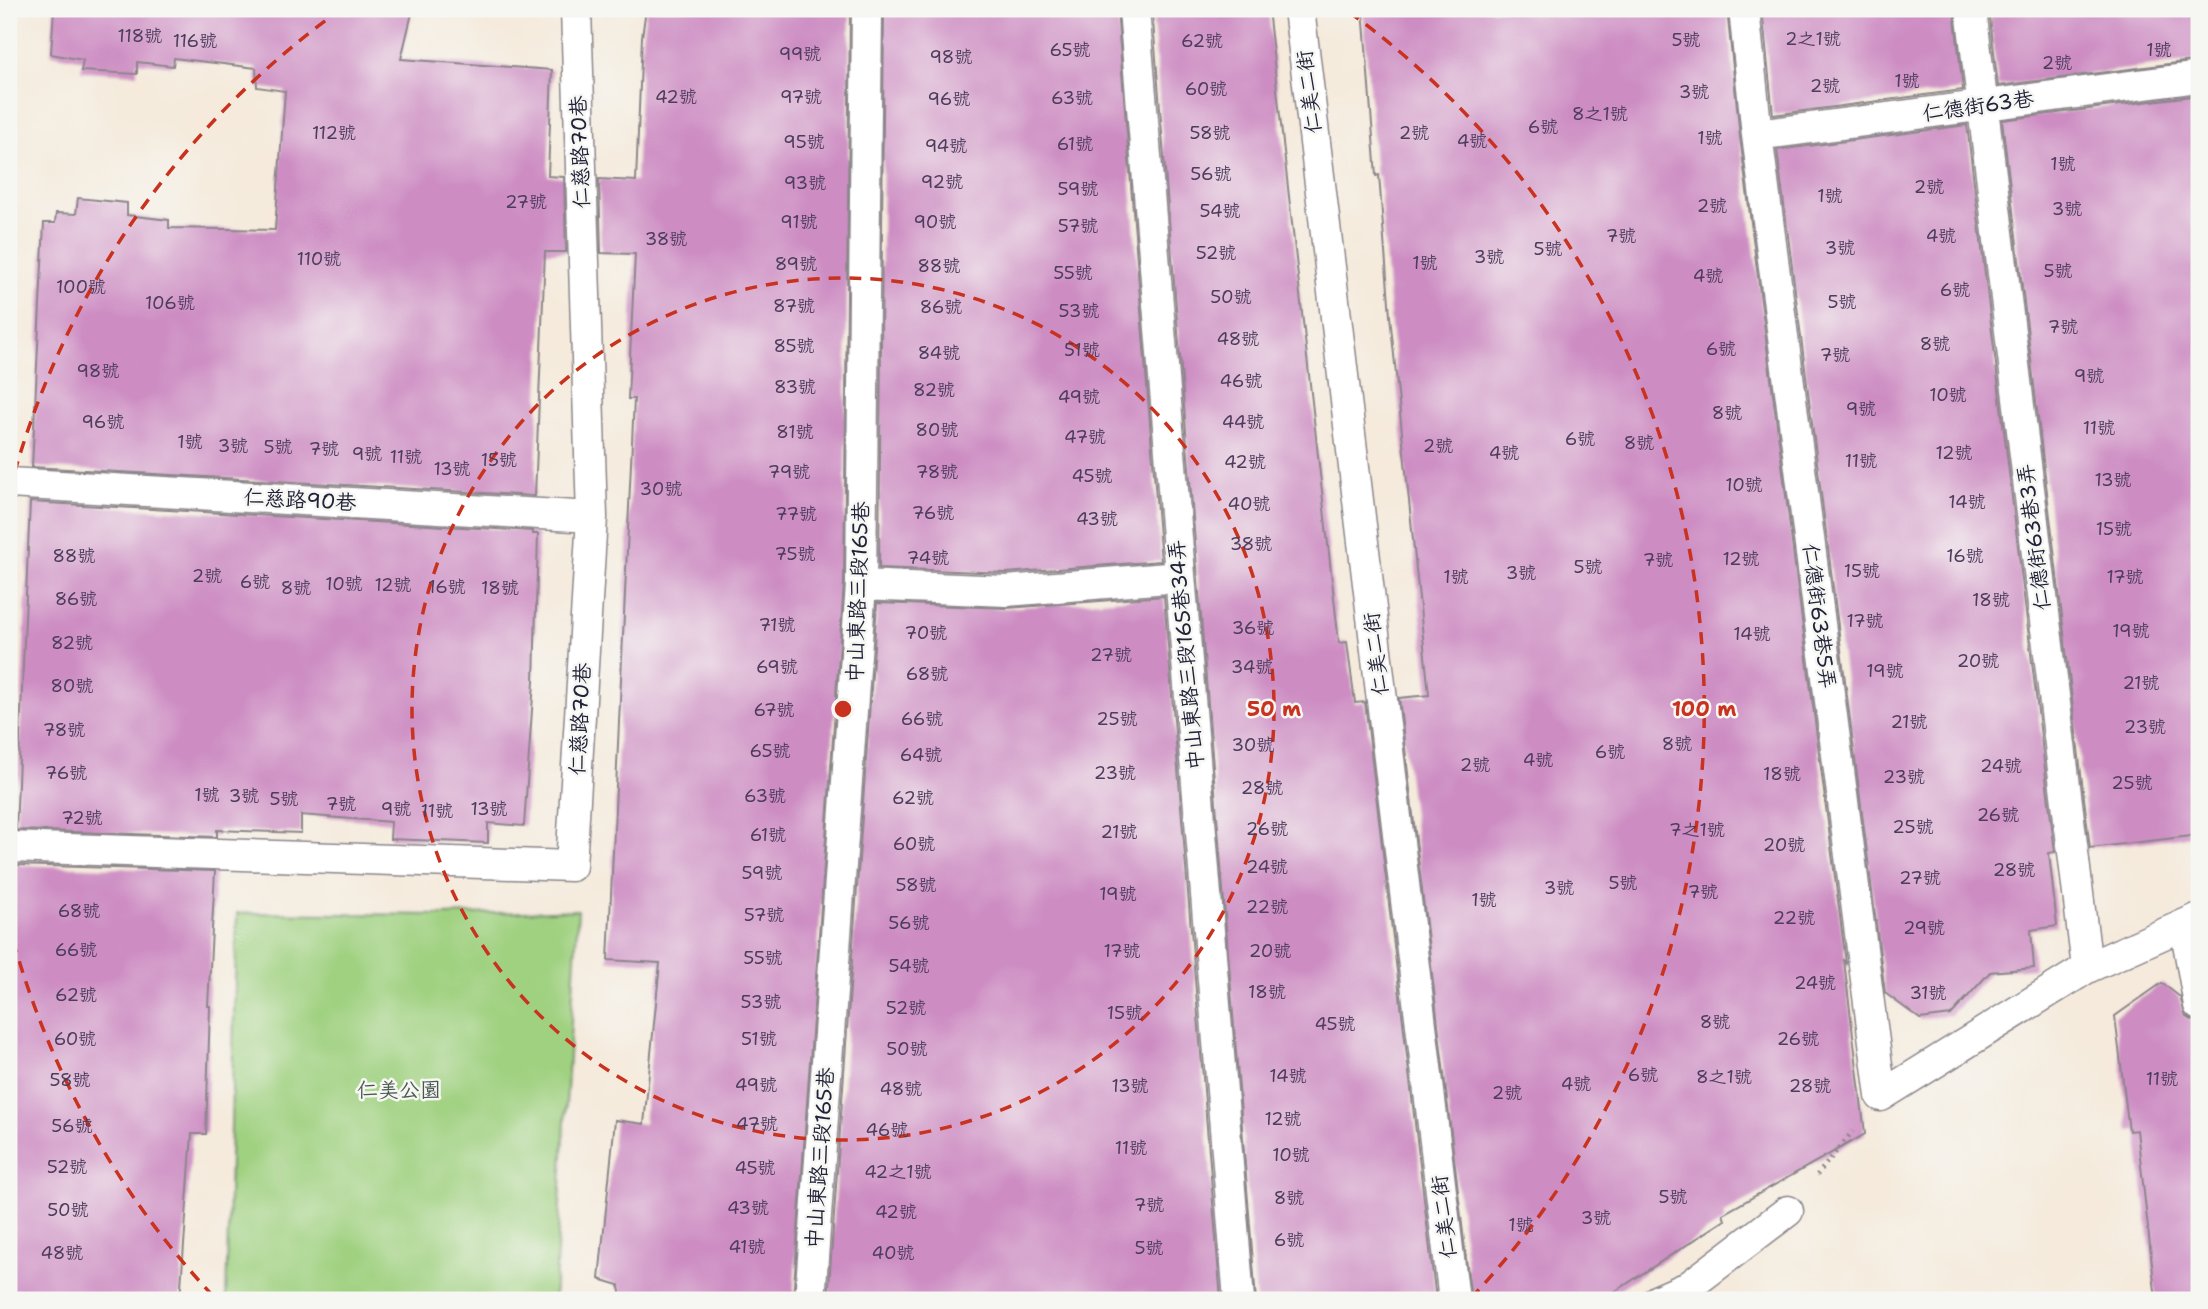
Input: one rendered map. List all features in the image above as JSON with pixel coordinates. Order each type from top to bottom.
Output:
[{"type":"lane","name":"仁慈路70巷","points":[[9,847],[571,866],[592,517],[576,9]]},
{"type":"lane","name":"中山東路三段165巷","points":[[810,1300],[861,585],[867,9]]},
{"type":"lane","name":"中山東路三段165巷34弄","points":[[1134,9],[1239,1300]]},
{"type":"lane","name":"仁美二街","points":[[1299,9],[1454,1300]]},
{"type":"lane","name":"仁德街63巷5弄","points":[[1744,9],[1757,135],[1881,1096]]},
{"type":"lane","name":"仁德街63巷3弄","points":[[1971,9],[2087,968]]},
{"type":"lane","name":"仁德街63巷","points":[[1757,135],[2199,76]]},
{"type":"lane","name":"仁慈路90巷","points":[[9,483],[592,517]]},
{"type":"lane","points":[[861,585],[1006,591],[1180,577]]},
{"type":"lane","points":[[1881,1096],[2087,968],[2192,922],[2199,1005]]},
{"type":"lane","points":[[1658,1300],[1688,1287],[1788,1211]]},
{"type":"path","points":[[1788,1211],[1881,1096]]},
{"type":"green space","name":"仁美公園","points":[[578,910],[554,1300],[226,1300],[237,913],[443,915]]},
{"type":"building","points":[[54,9],[413,9],[401,59],[552,70],[548,176],[564,177],[566,252],[545,252],[535,496],[32,467],[44,223],[55,223],[56,213],[76,214],[78,198],[127,203],[127,215],[169,220],[169,228],[275,230],[285,91],[257,87],[256,68],[174,58],[173,66],[137,62],[137,74],[81,71],[83,60],[51,54]]},
{"type":"building","points":[[646,9],[850,9],[844,584],[793,1300],[621,1300],[619,1285],[599,1279],[615,1120],[644,1124],[660,963],[608,960],[634,399],[628,399],[635,254],[601,253],[599,179],[636,181],[642,37]]},
{"type":"building","points":[[884,9],[1117,9],[1161,561],[1006,573],[879,568]]},
{"type":"building","points":[[1152,9],[1268,9],[1339,643],[1347,642],[1355,703],[1365,702],[1436,1300],[1256,1300]]},
{"type":"building","points":[[1363,9],[1727,9],[1740,137],[1846,963],[1844,961],[1865,1134],[1723,1214],[1725,1220],[1602,1300],[1471,1300],[1399,698],[1429,695],[1390,316],[1379,175],[1376,176]]},
{"type":"building","points":[[1762,9],[1954,9],[1963,90],[1773,115]]},
{"type":"building","points":[[1989,9],[2199,9],[2199,60],[1998,86]]},
{"type":"building","points":[[2199,95],[2199,835],[2090,848],[2002,120]]},
{"type":"building","points":[[1967,125],[2055,852],[2049,853],[2057,926],[2031,930],[2034,968],[1990,972],[1951,1015],[1920,1019],[1885,993],[1777,150]]},
{"type":"building","points":[[30,502],[533,531],[533,534],[538,534],[534,681],[524,826],[488,823],[488,843],[390,839],[391,822],[301,815],[301,833],[217,830],[217,837],[16,830]]},
{"type":"building","points":[[1164,596],[1221,1300],[828,1300],[877,603],[1007,608]]},
{"type":"building","points":[[14,865],[215,871],[208,1006],[206,1134],[192,1134],[180,1300],[9,1298],[9,965]]},
{"type":"building","points":[[2162,983],[2180,997],[2186,1017],[2196,1022],[2199,1041],[2199,1300],[2156,1300],[2137,1130],[2129,1131],[2115,1016]]}]
